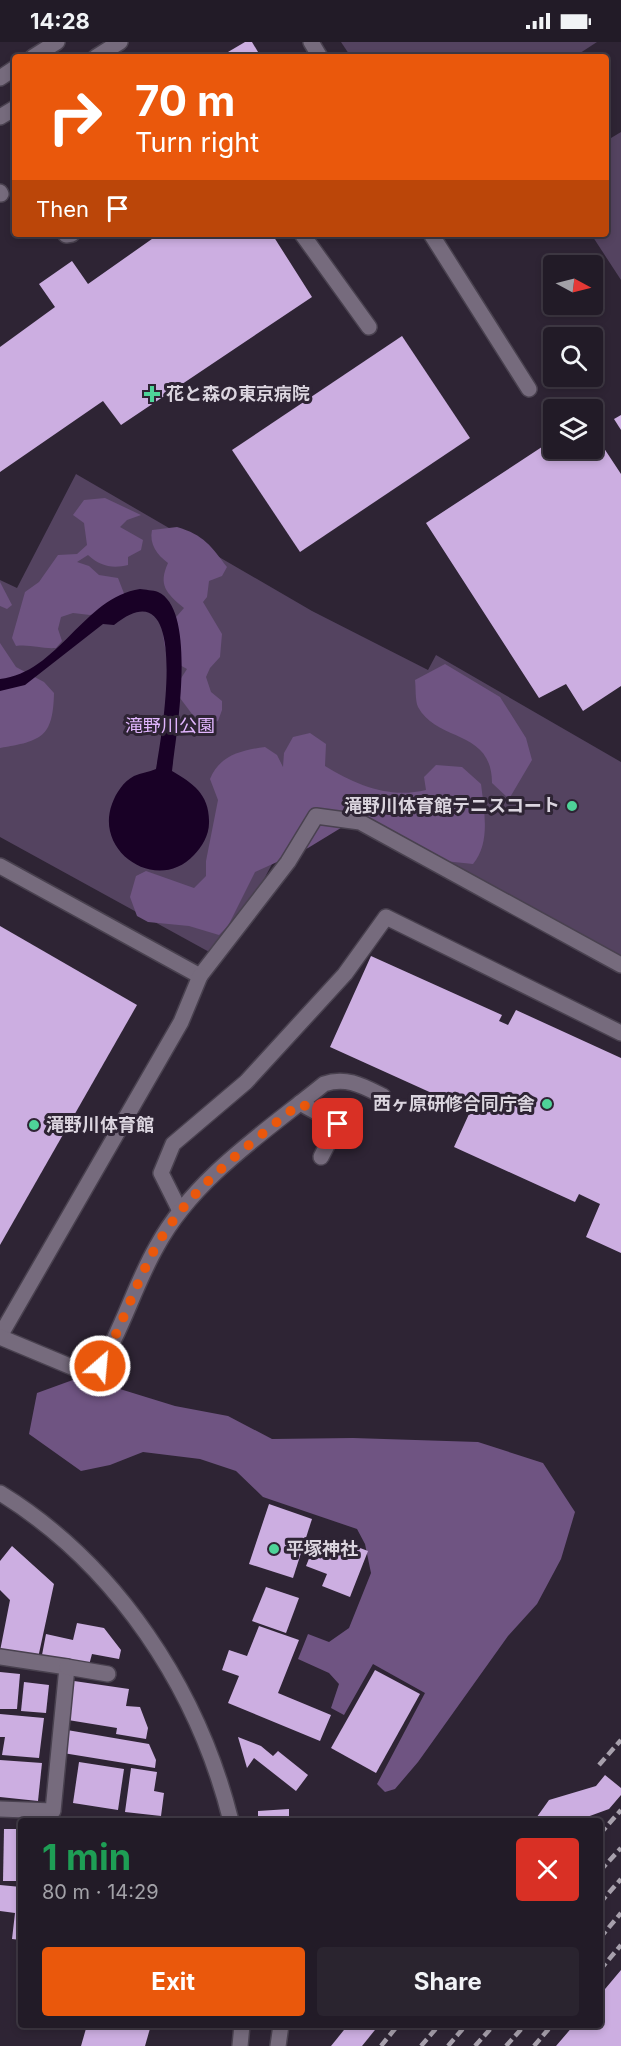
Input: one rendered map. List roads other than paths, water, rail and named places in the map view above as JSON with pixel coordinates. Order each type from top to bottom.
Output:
[{"type":"street","points":[[38,54],[57,42]]},
{"type":"street","points":[[101,54],[120,42]]},
{"type":"street","points":[[304,237],[369,327]]},
{"type":"street","points":[[434,237],[529,389]]},
{"type":"street","points":[[383,1096],[355,1083],[337,1080],[324,1084],[217,1172],[180,1211],[157,1246],[100,1366],[90,1372],[79,1370],[0,1336],[181,1022],[200,976],[288,861],[316,816],[360,822],[621,965]]},
{"type":"street","points":[[0,866],[200,976]]},
{"type":"street","points":[[180,1211],[161,1173],[173,1144],[246,1082],[345,974],[386,917],[621,1033]]},
{"type":"street","points":[[300,1103],[338,1124],[321,1156]]},
{"type":"street","points":[[0,1493],[34,1516],[76,1551],[126,1608],[155,1647],[203,1734],[221,1781],[230,1818]]},
{"type":"street","points":[[0,1657],[108,1674]]},
{"type":"street","points":[[0,1809],[53,1811],[67,1668]]},
{"type":"street","points":[[240,2046],[242,2028]]},
{"type":"street","points":[[278,2046],[281,2028]]},
{"type":"railway","points":[[599,1765],[621,1740]]},
{"type":"railway","points":[[603,1831],[621,1810]]},
{"type":"railway","points":[[603,1868],[621,1848]]},
{"type":"railway","points":[[603,1900],[621,1879]]},
{"type":"railway","points":[[603,1934],[621,1913]]},
{"type":"railway","points":[[603,1966],[621,1945]]},
{"type":"railway","points":[[381,2046],[396,2028]]},
{"type":"railway","points":[[421,2046],[436,2028]]},
{"type":"railway","points":[[448,2046],[463,2028]]},
{"type":"railway","points":[[475,2046],[491,2028]]},
{"type":"railway","points":[[506,2046],[522,2028]]},
{"type":"railway","points":[[534,2046],[549,2028]]},
{"type":"place","name":"花と森の東京病院","points":[[152,394]]},
{"type":"place","name":"滝野川体育館テニスコート","points":[[572,806]]},
{"type":"place","name":"西ヶ原研修合同庁舎","points":[[547,1104]]},
{"type":"place","name":"滝野川体育館","points":[[34,1125]]},
{"type":"place","name":"平塚神社","points":[[274,1549]]},
{"type":"park label","name":"滝野川公園","points":[[170,726]]}]
